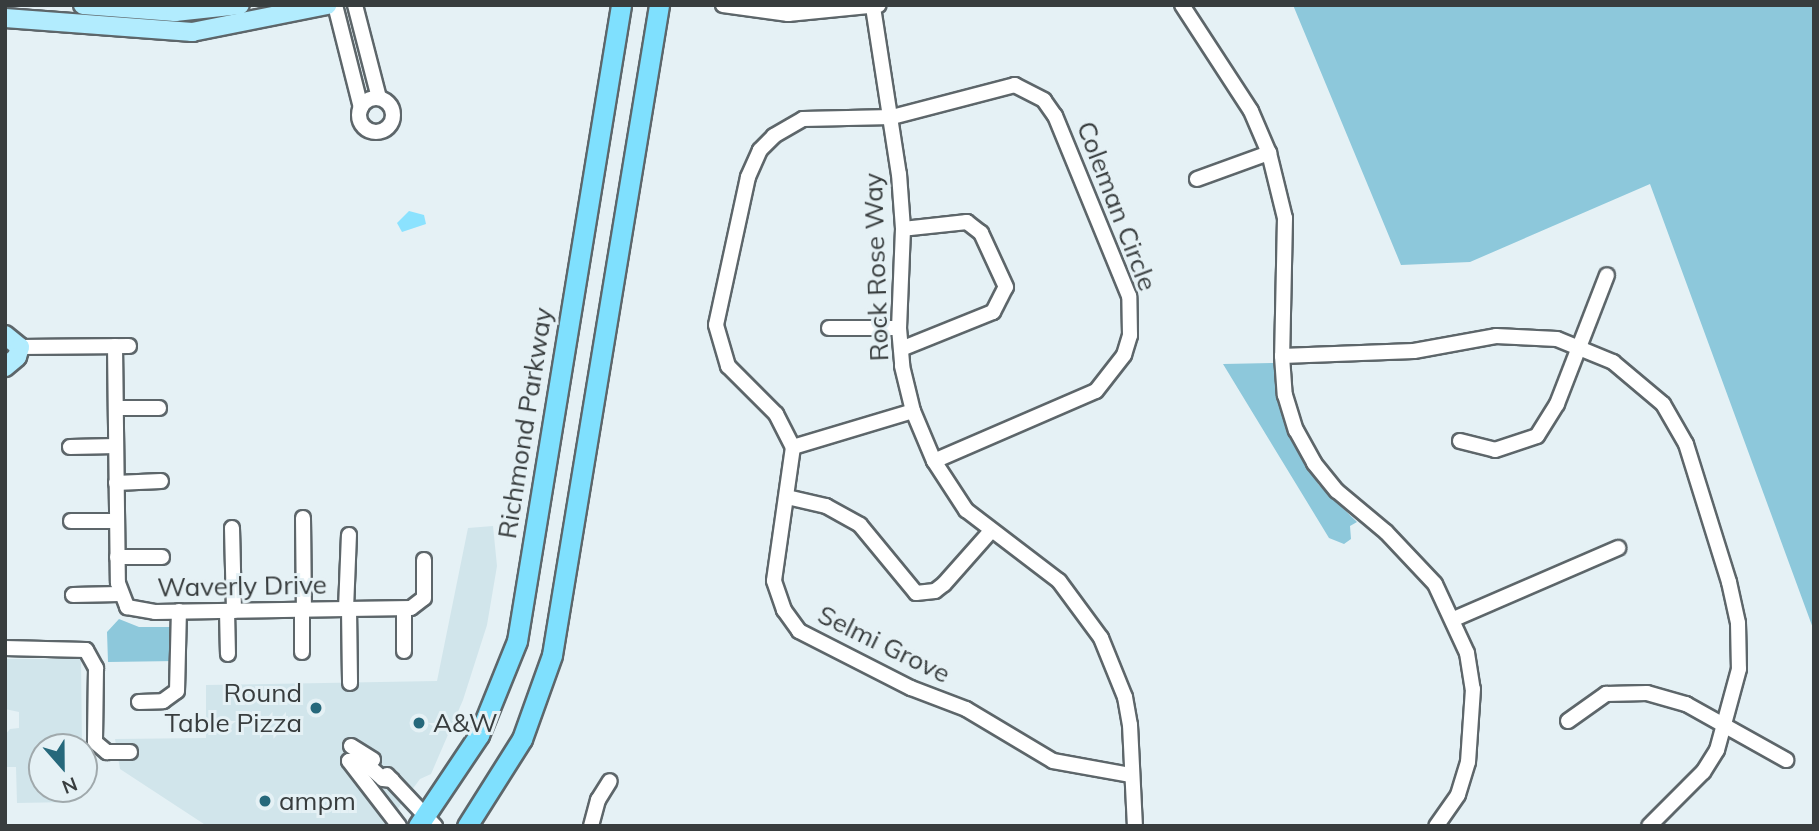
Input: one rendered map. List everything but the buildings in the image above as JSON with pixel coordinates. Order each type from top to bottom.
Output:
[{"type":"highway","name":"Richmond Parkway","points":[[423,823],[479,735],[517,641],[621,5]]},
{"type":"highway","points":[[467,826],[516,750],[552,655],[659,5]]},
{"type":"main road","points":[[83,5],[175,12],[240,5]]},
{"type":"main road","points":[[5,18],[192,32],[327,5]]},
{"type":"main road","points":[[5,335],[20,348],[17,357],[5,367]]},
{"type":"street","points":[[335,5],[364,127],[375,132],[387,129],[393,111],[379,98],[355,5]]},
{"type":"street","points":[[723,5],[788,14],[876,6]]},
{"type":"street","points":[[1182,5],[1251,111],[1269,153],[1285,218],[1282,356],[1285,395],[1296,430],[1314,463],[1337,491],[1412,557],[1435,584],[1454,619],[1467,653],[1472,723],[1458,795],[1436,826]]},
{"type":"street","name":"Rock Rose Way","points":[[876,6],[892,117],[903,229],[899,328],[913,411],[934,461],[966,510],[989,532],[1030,557],[1059,582],[1101,638],[1125,697],[1135,826]]},
{"type":"street","name":"Coleman Circle","points":[[892,117],[1015,85],[1044,100],[1055,116],[1129,296],[1132,316],[1124,355],[1096,391],[934,461]]},
{"type":"street","points":[[361,108],[379,98]]},
{"type":"street","points":[[892,117],[803,119],[760,150],[748,177],[716,325],[728,366],[776,414],[793,447],[913,411]]},
{"type":"street","points":[[1197,179],[1269,153]]},
{"type":"street","points":[[901,349],[993,312],[1006,287],[981,233],[967,222],[903,229]]},
{"type":"street","points":[[1460,441],[1495,450],[1537,436],[1558,404],[1607,275]]},
{"type":"street","points":[[829,328],[899,328]]},
{"type":"street","points":[[1282,356],[1413,351],[1516,335],[1557,339],[1579,346],[1614,362],[1647,387],[1686,444],[1738,624],[1739,669],[1727,725],[1703,772],[1649,826]]},
{"type":"street","name":"Waverly Drive","points":[[20,348],[122,346],[116,408],[117,557],[119,594],[136,611],[408,609]]},
{"type":"street","points":[[116,408],[159,408]]},
{"type":"street","points":[[70,447],[116,446]]},
{"type":"street","name":"Selmi Grove","points":[[793,447],[774,581],[784,610],[799,631],[911,688],[966,709],[1053,761],[1073,768],[1130,775]]},
{"type":"street","points":[[116,483],[161,481]]},
{"type":"street","points":[[787,498],[826,506],[860,525],[916,593],[935,591],[944,584],[989,532]]},
{"type":"street","points":[[302,652],[303,518]]},
{"type":"street","points":[[71,521],[117,521]]},
{"type":"street","points":[[228,654],[232,527]]},
{"type":"street","points":[[349,534],[350,683]]},
{"type":"street","points":[[1454,619],[1618,548]]},
{"type":"street","points":[[117,557],[162,557]]},
{"type":"street","points":[[404,651],[408,609],[424,598],[424,561]]},
{"type":"street","points":[[73,595],[119,594]]},
{"type":"street","points":[[139,702],[163,701],[177,691],[180,611]]},
{"type":"street","points":[[5,648],[86,650],[96,668],[95,742],[107,752],[130,752]]},
{"type":"street","points":[[1568,721],[1606,694],[1647,693],[1686,704],[1786,760]]},
{"type":"street","points":[[351,746],[368,755],[392,780],[423,823]]},
{"type":"street","points":[[392,780],[383,779],[361,759],[349,761],[423,823]]},
{"type":"street","points":[[354,766],[399,826]]},
{"type":"street","points":[[591,826],[598,800],[610,781]]},
{"type":"shaded area","points":[[1293,5],[1814,5],[1814,631],[1650,184],[1470,262],[1401,265]]},
{"type":"shaded area","points":[[409,211],[424,215],[426,224],[402,232],[397,223]]},
{"type":"shaded area","points":[[1273,363],[1283,368],[1275,382],[1278,398],[1301,457],[1319,485],[1357,522],[1350,526],[1351,539],[1344,544],[1329,538],[1223,364]]},
{"type":"shaded area","points":[[493,526],[497,566],[487,625],[463,700],[431,774],[420,779],[385,826],[207,826],[120,769],[115,739],[206,738],[206,685],[437,681],[468,528]]},
{"type":"shaded area","points":[[119,619],[139,627],[176,627],[176,661],[108,662],[107,632]]},
{"type":"shaded area","points":[[5,659],[81,659],[82,733],[28,733],[28,803],[17,803],[16,767],[5,767],[5,735],[10,729],[19,728],[19,712],[5,709]]},
{"type":"place","name":"Round Table Pizza","points":[[316,708]]},
{"type":"place","name":"A&W","points":[[419,723]]},
{"type":"place","name":"ampm","points":[[265,801]]}]
